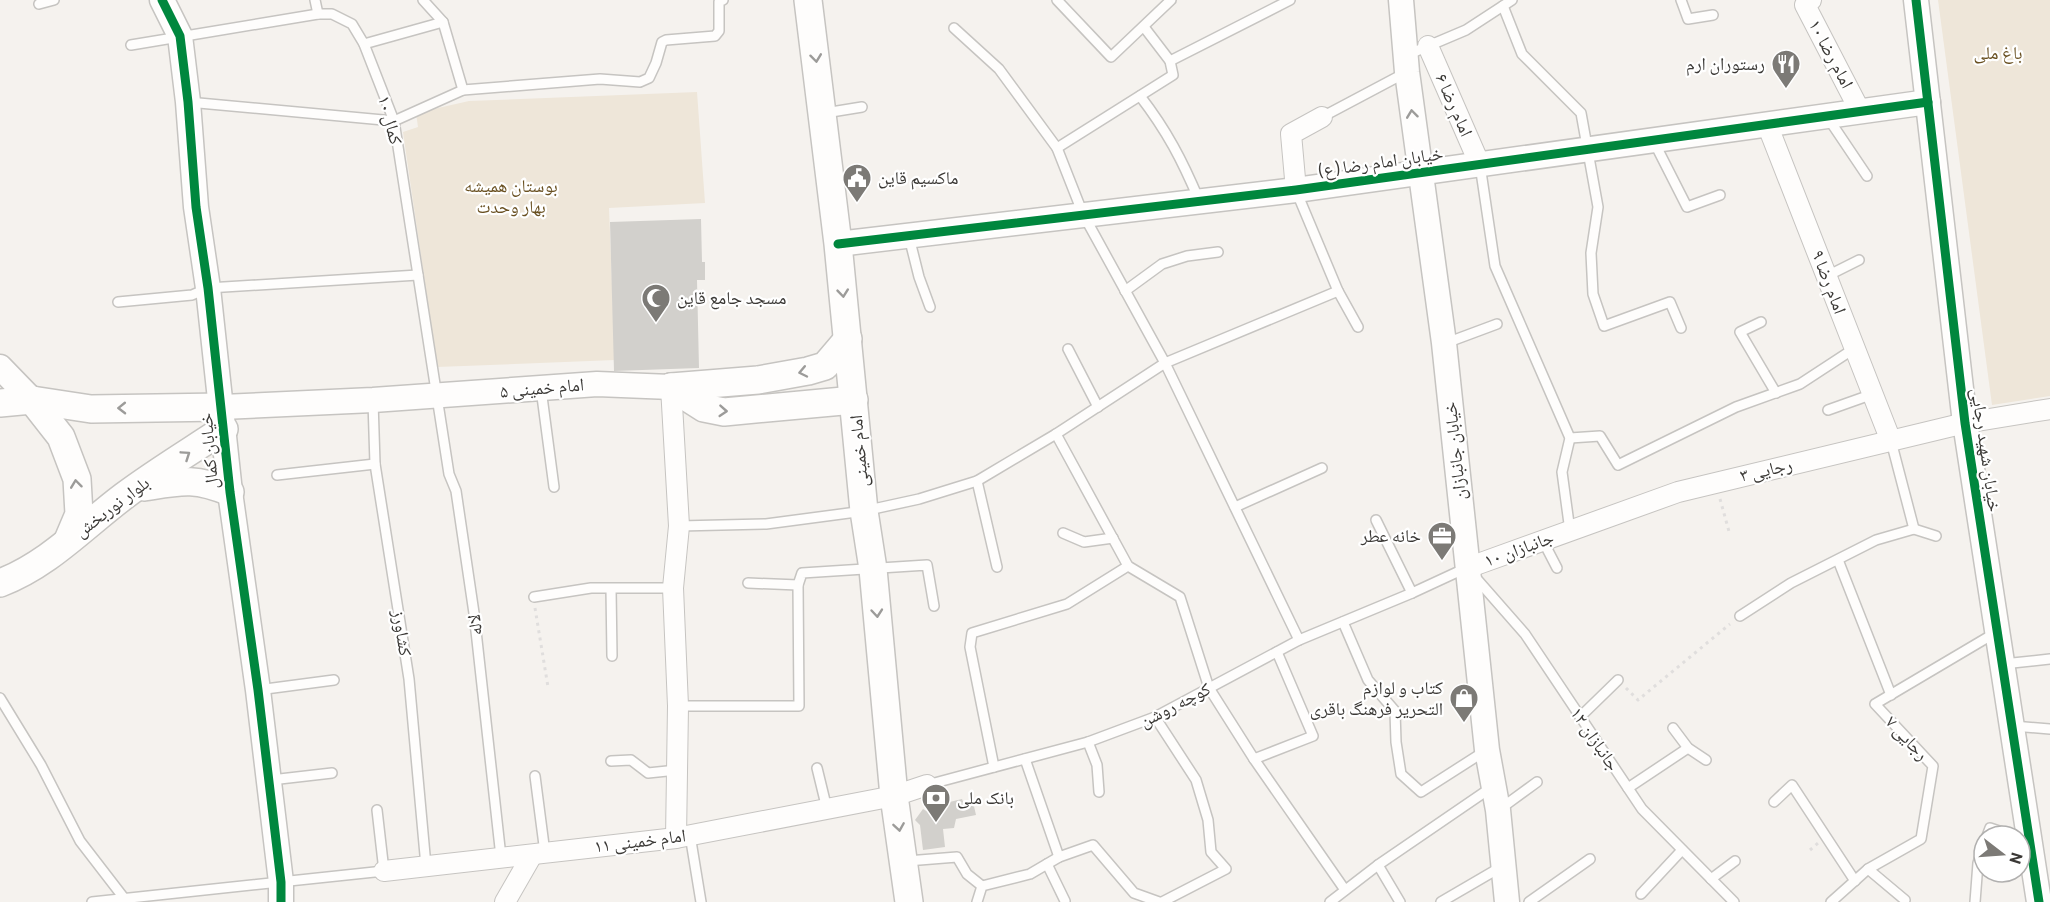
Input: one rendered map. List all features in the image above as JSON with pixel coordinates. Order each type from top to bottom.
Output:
[{"type":"main road","name":"امام خمینی","points":[[808,0],[848,339],[864,511],[873,569],[894,796],[909,902]]},
{"type":"main road","points":[[671,387],[758,381],[808,372],[825,366],[848,339]]},
{"type":"main road","points":[[671,387],[704,408],[724,412],[854,400]]},
{"type":"main road","points":[[0,403],[32,400],[91,409],[223,418]]},
{"type":"main road","points":[[32,400],[61,436],[77,479],[79,514],[68,540]]},
{"type":"main road","name":"بلوار نوربخش","points":[[0,583],[14,578],[45,560],[223,418]]},
{"type":"main road","points":[[136,488],[190,480],[212,484],[230,492]]},
{"type":"street","name":"خیابان کمال","points":[[162,0],[180,36],[188,102],[196,207],[208,288],[230,492],[258,690],[281,892]]},
{"type":"street","name":"خیابان جانبازان","points":[[1401,0],[1406,64],[1444,343],[1487,750],[1498,810],[1507,902]]},
{"type":"street","name":"امام رضا ۱۰","points":[[1811,0],[1805,5],[1860,111]]},
{"type":"street","name":"خیابان شهید رجایی","points":[[1916,0],[1965,423],[2010,726],[2020,824]]},
{"type":"street","name":"امام رضا ۶","points":[[1428,46],[1480,165]]},
{"type":"street","name":"خیابان امام رضا (ع)","points":[[837,244],[1296,190],[1928,102]]},
{"type":"street","points":[[1296,190],[1291,134],[1322,117]]},
{"type":"street","name":"امام رضا ۹","points":[[1767,124],[1891,441]]},
{"type":"street","points":[[0,367],[32,400]]},
{"type":"street","name":"امام خمینی ۵","points":[[223,418],[373,400],[597,384],[671,387]]},
{"type":"street","points":[[671,387],[679,526],[673,588],[678,706],[677,770],[683,837]]},
{"type":"street","name":"رجایی ۳","points":[[1570,531],[1678,492],[1715,482],[1965,423],[2050,409]]},
{"type":"street","name":"جانبازان ۱۰","points":[[1467,568],[1570,531]]},
{"type":"street","name":"امام خمینی ۱۱","points":[[384,871],[683,837],[894,796],[927,785]]},
{"type":"street","points":[[505,902],[538,854]]},
{"type":"street","name":"خیابان شهید رجایی","points":[[2032,877],[2039,902]]},
{"type":"lane","points":[[39,4],[54,0]]},
{"type":"lane","points":[[315,0],[318,14]]},
{"type":"lane","points":[[423,0],[443,22],[463,90]]},
{"type":"lane","points":[[188,102],[394,121],[463,90],[600,79],[639,82],[649,78],[662,42],[715,36],[719,31],[719,2],[723,0]]},
{"type":"lane","points":[[1057,0],[1111,57],[1171,0]]},
{"type":"lane","points":[[1681,0],[1688,19],[1713,15]]},
{"type":"lane","points":[[1170,61],[1284,1]]},
{"type":"lane","points":[[1322,117],[1406,64],[1428,46],[1466,30],[1508,3],[1522,54],[1581,113],[1598,207],[1591,253],[1593,294],[1604,326],[1670,302],[1681,328]]},
{"type":"lane","name":"کمال ۱۰","points":[[131,45],[318,14],[332,14],[352,24],[364,44],[394,121],[436,396]]},
{"type":"lane","points":[[364,44],[443,22]]},
{"type":"lane","points":[[1057,148],[1173,75],[1170,61],[1144,27]]},
{"type":"lane","points":[[954,28],[999,69],[1057,148],[1083,214],[1165,363],[1299,640]]},
{"type":"lane","points":[[1140,96],[1162,124],[1184,164],[1199,201]]},
{"type":"lane","points":[[823,113],[862,108]]},
{"type":"lane","points":[[1827,116],[1867,176]]},
{"type":"lane","points":[[1653,140],[1687,207],[1720,195]]},
{"type":"lane","points":[[1480,165],[1495,266],[1570,438],[1562,472],[1570,531]]},
{"type":"lane","points":[[1296,190],[1338,291],[1358,327]]},
{"type":"lane","points":[[909,235],[919,277],[930,307]]},
{"type":"lane","points":[[1125,291],[1162,264],[1187,256],[1218,252]]},
{"type":"lane","points":[[1827,276],[1859,260]]},
{"type":"lane","points":[[118,302],[192,295],[208,288],[418,275]]},
{"type":"lane","points":[[679,526],[766,524],[864,511],[919,499],[977,481],[1056,434],[1165,363],[1338,291]]},
{"type":"lane","points":[[1761,322],[1740,332],[1776,393]]},
{"type":"lane","points":[[1444,343],[1497,324]]},
{"type":"lane","points":[[1570,438],[1600,436],[1618,465],[1736,407],[1800,384],[1855,348]]},
{"type":"lane","points":[[1068,349],[1098,407]]},
{"type":"lane","points":[[541,389],[554,487]]},
{"type":"lane","points":[[1828,410],[1873,394]]},
{"type":"lane","name":"لاله","points":[[436,396],[449,474],[456,491],[471,591],[501,857]]},
{"type":"lane","name":"کشاورز","points":[[373,400],[375,464],[409,679],[426,866]]},
{"type":"lane","points":[[1056,434],[1128,566],[1180,597],[1209,688],[1254,759],[1345,890]]},
{"type":"lane","points":[[1891,441],[1914,529]]},
{"type":"lane","points":[[277,475],[375,464]]},
{"type":"lane","points":[[1235,507],[1322,468]]},
{"type":"lane","points":[[977,481],[997,567]]},
{"type":"lane","points":[[1376,520],[1412,593]]},
{"type":"lane","points":[[1740,616],[1791,583],[1876,540],[1914,529],[1936,536]]},
{"type":"lane","points":[[1063,533],[1084,542],[1113,538]]},
{"type":"lane","points":[[1543,541],[1557,568]]},
{"type":"lane","points":[[1838,560],[1891,695]]},
{"type":"lane","points":[[678,706],[799,706],[798,585],[801,573],[927,565],[934,606]]},
{"type":"lane","points":[[994,767],[970,647],[972,633],[1067,604],[1128,566]]},
{"type":"lane","name":"کوچه روشن","points":[[927,785],[1088,742],[1155,717],[1299,640],[1467,568]]},
{"type":"lane","name":"جانبازان ۱۲","points":[[1467,568],[1525,634],[1642,809],[1734,902]]},
{"type":"lane","points":[[748,583],[798,585]]},
{"type":"lane","points":[[534,597],[591,588],[673,588]]},
{"type":"lane","points":[[611,589],[612,656]]},
{"type":"lane","points":[[1343,622],[1368,680],[1395,711],[1396,742],[1401,774],[1421,792],[1487,750]]},
{"type":"lane","name":"رجایی ۷","points":[[1831,902],[1868,869],[1921,839],[1933,766],[1875,704],[1996,632]]},
{"type":"lane","points":[[1254,759],[1313,736],[1277,652]]},
{"type":"lane","points":[[2001,664],[2050,659]]},
{"type":"lane","points":[[258,690],[334,680]]},
{"type":"lane","points":[[1580,717],[1618,680]]},
{"type":"lane","points":[[0,698],[41,765],[80,841],[126,900]]},
{"type":"lane","points":[[982,886],[1030,874],[1059,857],[1093,845],[1134,893],[1161,902],[1226,869],[1211,852],[1208,820],[1196,780],[1155,717]]},
{"type":"lane","points":[[2010,726],[2050,729]]},
{"type":"lane","points":[[1673,728],[1688,748],[1706,760]]},
{"type":"lane","points":[[1088,742],[1097,765],[1099,792]]},
{"type":"lane","points":[[1628,788],[1688,748]]},
{"type":"lane","points":[[1025,759],[1059,857]]},
{"type":"lane","points":[[610,760],[631,760],[648,773],[677,770]]},
{"type":"lane","points":[[817,768],[826,809]]},
{"type":"lane","points":[[268,781],[332,773]]},
{"type":"lane","points":[[535,776],[538,854]]},
{"type":"lane","points":[[1498,810],[1538,782]]},
{"type":"lane","points":[[1774,802],[1792,785],[1855,881]]},
{"type":"lane","points":[[1330,902],[1378,865],[1494,786]]},
{"type":"lane","points":[[92,902],[160,895],[281,892],[384,871],[377,810]]},
{"type":"lane","points":[[683,837],[701,902]]},
{"type":"lane","points":[[1641,894],[1682,850]]},
{"type":"lane","points":[[904,862],[957,857],[967,873],[982,886]]},
{"type":"lane","points":[[1529,902],[1590,859]]},
{"type":"lane","points":[[1711,879],[1735,861]]},
{"type":"lane","points":[[1047,864],[1065,901]]},
{"type":"lane","points":[[1378,865],[1400,902]]},
{"type":"lane","points":[[1441,902],[1502,867]]},
{"type":"lane","points":[[1868,869],[1905,900]]},
{"type":"lane","points":[[1975,902],[1976,884]]},
{"type":"lane","points":[[977,902],[982,886]]},
{"type":"path","points":[[1715,482],[1730,535]]},
{"type":"path","points":[[534,597],[548,687]]},
{"type":"path","points":[[1618,680],[1638,700],[1740,616]]},
{"type":"green space","name":"باغ ملی","points":[[1938,0],[2050,0],[2050,396],[1992,405]]},
{"type":"green space","name":"بوستان همیشه بهار وحدت","points":[[697,92],[705,203],[609,208],[615,360],[437,367],[403,132],[418,127],[416,113],[469,101]]},
{"type":"building","name":"مسجد جامع قاین","points":[[701,219],[702,262],[705,262],[705,280],[697,280],[699,368],[614,371],[610,222]]},
{"type":"building","name":"بانک ملی","points":[[962,799],[964,804],[973,802],[976,815],[956,819],[954,828],[943,829],[945,847],[923,850],[920,825],[915,820],[923,809],[928,812],[929,807]]},
{"type":"cycle path","points":[[162,0],[180,36],[188,102],[196,207],[208,288],[230,492],[258,690],[281,882],[281,902]]},
{"type":"cycle path","points":[[1916,0],[1965,423],[2039,902]]},
{"type":"cycle path","points":[[838,244],[1296,190],[1928,102]]},
{"type":"place","name":"رستوران ارم","points":[[1786,90]]},
{"type":"place","name":"ماکسیم قاین","points":[[857,204]]},
{"type":"place","name":"مسجد جامع قاین","points":[[656,324]]},
{"type":"place","name":"خانه عطر","points":[[1442,562]]},
{"type":"place","name":"کتاب و لوازم التحریر فرهنگ باقری","points":[[1464,724]]},
{"type":"place","name":"بانک ملی","points":[[936,824]]}]
